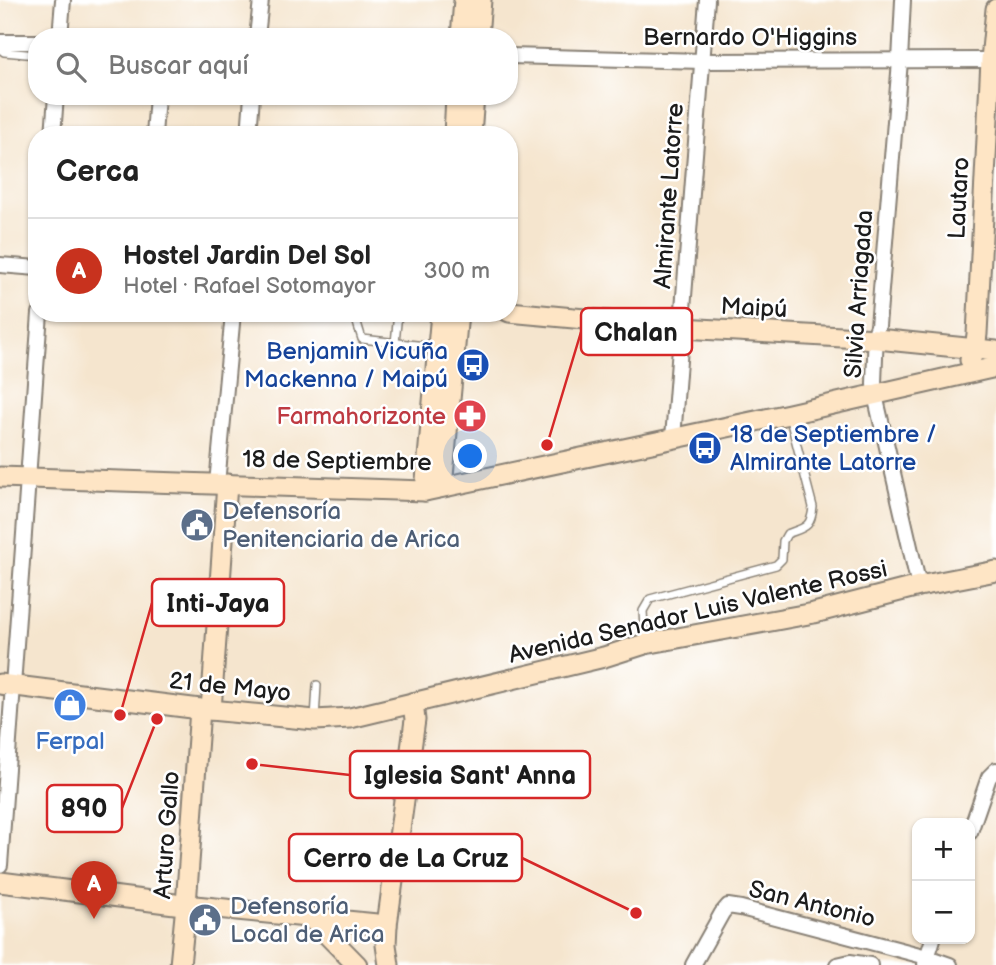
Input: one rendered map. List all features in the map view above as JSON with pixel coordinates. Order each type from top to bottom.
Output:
[{"type":"main road","points":[[462,28],[464,0]]},
{"type":"main road","points":[[479,28],[481,0]]},
{"type":"main road","name":"Lautaro","points":[[975,349],[990,60],[996,9]]},
{"type":"main road","points":[[455,126],[456,105]]},
{"type":"main road","points":[[472,126],[473,105]]},
{"type":"main road","name":"Maipú","points":[[518,313],[682,328],[877,339],[996,351]]},
{"type":"main road","points":[[434,489],[440,322]]},
{"type":"main road","points":[[434,489],[457,322]]},
{"type":"main road","points":[[949,378],[964,368],[975,349]]},
{"type":"main road","name":"18 de Septiembre","points":[[0,477],[434,489],[996,367]]},
{"type":"main road","name":"Arturo Gallo","points":[[180,965],[205,710],[222,484]]},
{"type":"main road","name":"Avenida Senador Luis Valente Rossi","points":[[413,704],[604,657],[645,644],[814,613],[919,586],[996,571]]},
{"type":"main road","name":"21 de Mayo","points":[[7,685],[205,710],[315,720],[350,718],[413,704]]},
{"type":"main road","points":[[389,965],[387,925],[415,720],[413,704]]},
{"type":"main road","points":[[0,882],[186,905],[387,925]]},
{"type":"main road","points":[[311,918],[357,965]]},
{"type":"street","points":[[61,28],[63,0]]},
{"type":"street","points":[[258,28],[261,0]]},
{"type":"street","name":"Almirante Latorre","points":[[673,438],[707,0]]},
{"type":"street","name":"Silvia Arriagada","points":[[903,0],[874,383],[919,586]]},
{"type":"street","points":[[0,42],[28,42]]},
{"type":"street","name":"Bernardo O'Higgins","points":[[518,56],[703,61],[990,60]]},
{"type":"street","points":[[53,105],[53,126]]},
{"type":"street","points":[[155,126],[156,105]]},
{"type":"street","points":[[250,126],[251,105]]},
{"type":"street","points":[[0,265],[28,267]]},
{"type":"street","points":[[0,865],[7,685],[28,478],[39,322]]},
{"type":"street","name":"Arturo Gallo","points":[[222,484],[232,322]]},
{"type":"street","points":[[975,818],[989,776],[994,771]]},
{"type":"street","name":"San Antonio","points":[[693,965],[728,906],[926,961],[950,965]]},
{"type":"street","points":[[926,961],[931,944]]},
{"type":"street","name":"San Antonio","points":[[837,965],[850,962],[870,965]]},
{"type":"lane","points":[[0,49],[4,52],[28,54]]},
{"type":"lane","points":[[357,322],[362,339],[438,347]]},
{"type":"lane","points":[[395,343],[397,322]]},
{"type":"lane","points":[[645,644],[643,611],[650,599],[776,565],[782,559],[783,541],[787,534],[806,526],[812,519],[813,507],[789,414]]},
{"type":"lane","points":[[315,720],[317,685]]},
{"type":"place","name":"Benjamin Vicuña Mackenna / Maipú","points":[[473,365]]},
{"type":"place","name":"Farmahorizonte","points":[[470,416]]},
{"type":"place","name":"Chalan","points":[[547,445]]},
{"type":"place","name":"18 de Septiembre / Almirante Latorre","points":[[705,448]]},
{"type":"place","name":"Defensoría Penitenciaria de Arica","points":[[197,525]]},
{"type":"place","name":"Ferpal","points":[[70,705]]},
{"type":"place","name":"Inti-Jaya","points":[[120,715]]},
{"type":"place","name":"890","points":[[157,719]]},
{"type":"place","name":"Iglesia Sant' Anna","points":[[252,764]]},
{"type":"place","name":"Cerro de La Cruz","points":[[636,913]]},
{"type":"place","name":"Hostel Jardin Del Sol","points":[[94,919]]},
{"type":"place","name":"Defensoría Local de Arica","points":[[205,920]]}]
